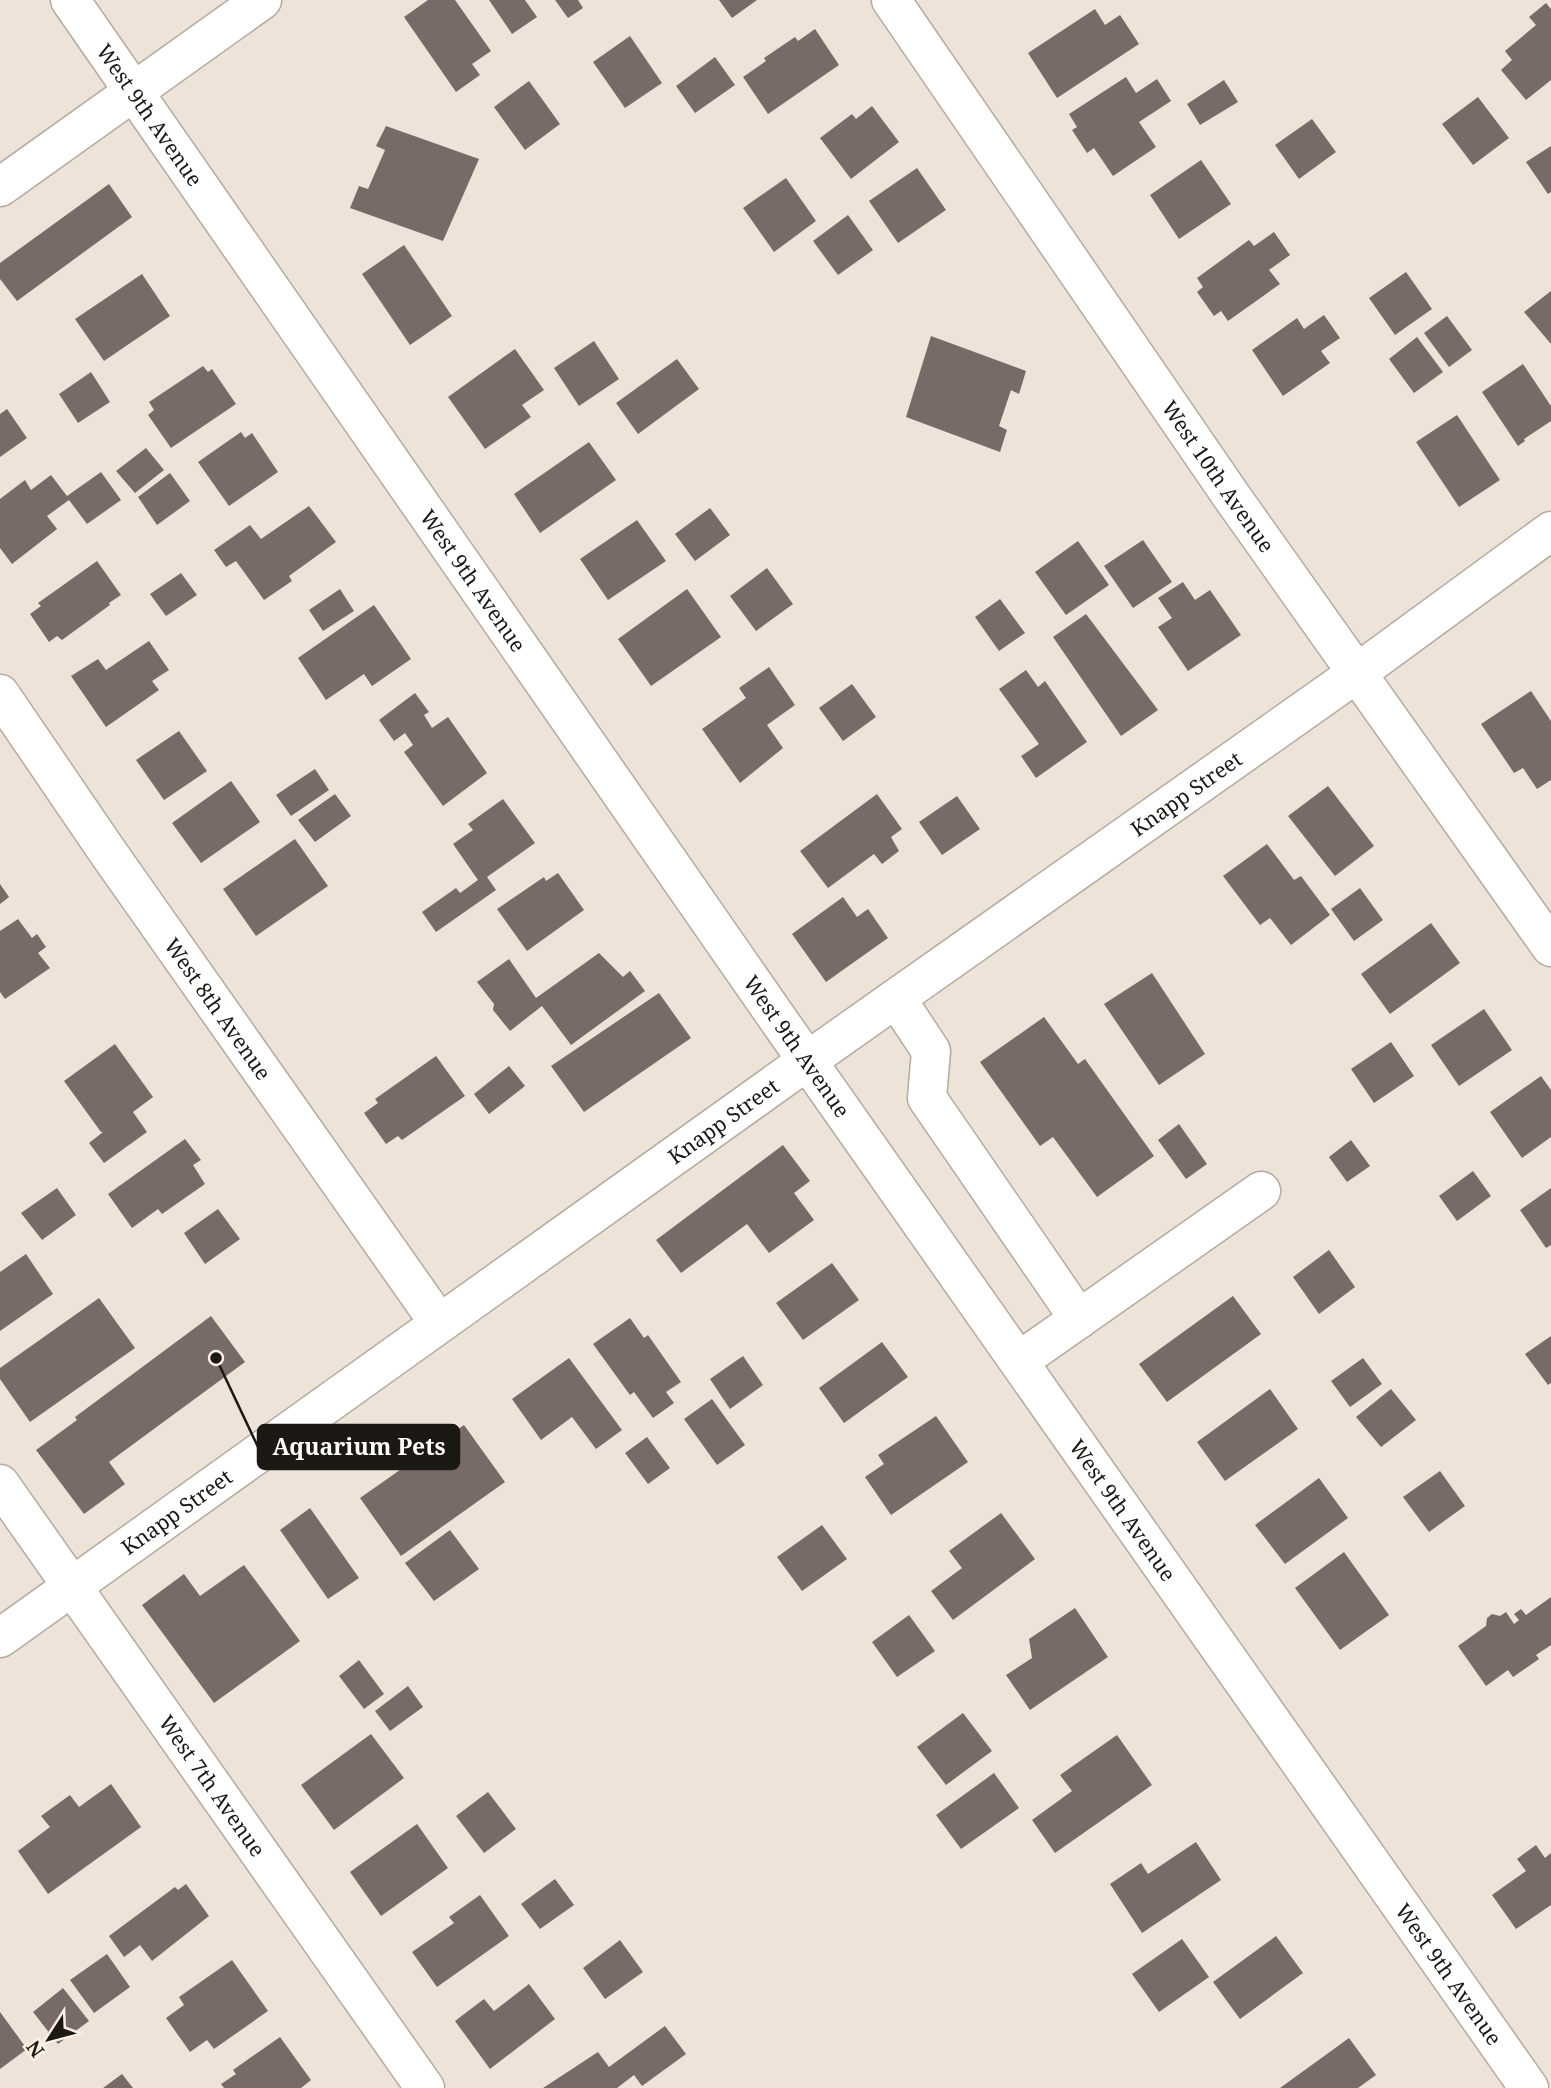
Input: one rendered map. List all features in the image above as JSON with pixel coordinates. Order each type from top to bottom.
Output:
[{"type":"street","name":"West 9th Avenue","points":[[70,0],[807,1061],[1529,2088]]},
{"type":"street","points":[[0,187],[262,0]]},
{"type":"street","name":"West 10th Avenue","points":[[891,0],[1232,497],[1551,947]]},
{"type":"street","name":"Knapp Street","points":[[0,1638],[807,1061],[1357,673],[1551,531]]},
{"type":"street","name":"West 8th Avenue","points":[[0,694],[107,851],[439,1323]]},
{"type":"street","points":[[896,998],[931,1052],[927,1098],[1079,1318]]},
{"type":"street","points":[[1019,1361],[1261,1191]]},
{"type":"street","name":"West 7th Avenue","points":[[0,1483],[425,2088]]},
{"type":"building","points":[[428,0],[455,0],[491,51],[472,64],[480,75],[456,92],[404,17]]},
{"type":"building","points":[[489,0],[525,0],[537,17],[512,34]]},
{"type":"building","points":[[555,0],[578,0],[583,8],[568,18]]},
{"type":"building","points":[[719,0],[757,0],[732,18]]},
{"type":"building","points":[[1546,3],[1551,9],[1551,80],[1526,100],[1501,70],[1512,60],[1505,51],[1536,25],[1529,17]]},
{"type":"building","points":[[1095,9],[1105,25],[1120,15],[1139,44],[1057,98],[1028,53]]},
{"type":"building","points":[[815,29],[839,65],[768,114],[743,77],[766,61],[764,58],[795,37],[798,41]]},
{"type":"building","points":[[630,36],[662,83],[625,108],[593,62]]},
{"type":"building","points":[[715,57],[735,85],[695,113],[676,86]]},
{"type":"building","points":[[1126,77],[1136,93],[1157,79],[1171,101],[1139,122],[1156,147],[1113,176],[1094,148],[1087,153],[1072,130],[1077,127],[1069,114]]},
{"type":"building","points":[[1224,80],[1238,102],[1200,125],[1187,104]]},
{"type":"building","points":[[529,81],[560,124],[525,150],[494,107]]},
{"type":"building","points":[[1478,97],[1509,138],[1473,165],[1442,124]]},
{"type":"building","points":[[872,106],[899,142],[851,179],[820,138],[852,114],[856,119]]},
{"type":"building","points":[[1312,119],[1336,152],[1299,179],[1275,145]]},
{"type":"building","points":[[386,126],[479,159],[443,241],[350,208],[359,186],[368,189],[385,150],[376,146]]},
{"type":"building","points":[[1551,146],[1551,192],[1548,194],[1526,162]]},
{"type":"building","points":[[1201,160],[1231,204],[1179,239],[1150,195]]},
{"type":"building","points":[[917,168],[946,210],[898,243],[869,201]]},
{"type":"building","points":[[786,178],[816,221],[774,252],[743,208]]},
{"type":"building","points":[[109,184],[132,217],[17,301],[0,279],[0,263]]},
{"type":"building","points":[[848,215],[873,250],[838,275],[813,241]]},
{"type":"building","points":[[1274,232],[1290,255],[1269,270],[1280,284],[1228,321],[1221,311],[1214,316],[1197,292],[1203,287],[1197,278],[1249,240],[1254,246]]},
{"type":"building","points":[[404,245],[452,316],[410,345],[362,274]]},
{"type":"building","points":[[1406,272],[1432,309],[1395,335],[1369,298]]},
{"type":"building","points":[[142,274],[170,316],[104,361],[75,319]]},
{"type":"building","points":[[1551,291],[1551,344],[1524,312]]},
{"type":"building","points":[[1324,315],[1340,338],[1321,351],[1330,363],[1283,396],[1252,350],[1297,318],[1304,329]]},
{"type":"building","points":[[1447,316],[1472,350],[1449,367],[1424,333]]},
{"type":"building","points":[[931,336],[1026,371],[1019,394],[1011,390],[999,426],[1007,430],[1000,452],[906,417]]},
{"type":"building","points":[[1417,337],[1443,372],[1414,393],[1389,359]]},
{"type":"building","points":[[594,341],[619,379],[579,406],[554,368]]},
{"type":"building","points":[[515,349],[544,390],[522,405],[531,417],[485,449],[448,397]]},
{"type":"building","points":[[677,359],[699,389],[638,434],[616,403]]},
{"type":"building","points":[[1523,364],[1551,406],[1551,421],[1518,446],[1482,392]]},
{"type":"building","points":[[203,366],[208,372],[212,369],[236,404],[171,448],[148,415],[154,410],[149,402]]},
{"type":"building","points":[[91,372],[110,402],[78,423],[59,394]]},
{"type":"building","points":[[7,409],[27,438],[0,457],[0,414]]},
{"type":"building","points":[[1457,415],[1500,480],[1459,507],[1416,442]]},
{"type":"building","points":[[241,432],[245,438],[252,433],[278,472],[229,506],[198,462]]},
{"type":"building","points":[[589,442],[616,480],[540,533],[514,494]]},
{"type":"building","points":[[146,448],[164,470],[135,493],[116,471]]},
{"type":"building","points":[[101,472],[121,500],[87,524],[69,500],[47,516],[57,529],[12,564],[0,548],[0,499],[25,480],[31,490],[51,475],[67,496]]},
{"type":"building","points":[[170,473],[190,501],[157,525],[138,497]]},
{"type":"building","points":[[309,506],[336,542],[289,576],[292,581],[264,600],[236,561],[226,567],[214,550],[250,525],[261,539]]},
{"type":"building","points":[[710,508],[730,535],[695,561],[675,534]]},
{"type":"building","points":[[637,520],[666,561],[608,600],[580,559]]},
{"type":"building","points":[[1143,540],[1172,582],[1133,608],[1104,566]]},
{"type":"building","points":[[1078,541],[1109,585],[1066,615],[1035,572]]},
{"type":"building","points":[[97,561],[121,595],[62,640],[57,636],[49,642],[30,614],[41,606],[38,603]]},
{"type":"building","points":[[767,568],[793,604],[756,631],[730,596]]},
{"type":"building","points":[[181,573],[197,595],[166,616],[150,594]]},
{"type":"building","points":[[1183,582],[1195,600],[1210,590],[1241,635],[1188,671],[1158,627],[1172,618],[1158,598]]},
{"type":"building","points":[[340,589],[354,611],[323,631],[309,610]]},
{"type":"building","points":[[687,589],[721,637],[651,686],[618,639]]},
{"type":"building","points":[[1000,599],[1025,633],[999,651],[975,617]]},
{"type":"building","points":[[374,605],[411,659],[372,686],[364,674],[326,700],[298,658]]},
{"type":"building","points":[[1086,614],[1158,710],[1121,736],[1053,637]]},
{"type":"building","points":[[149,641],[169,670],[152,681],[159,690],[106,727],[71,676],[98,659],[106,670]]},
{"type":"building","points":[[769,667],[795,705],[767,725],[783,748],[740,783],[702,729],[746,698],[739,688]]},
{"type":"building","points":[[1026,670],[1038,687],[1045,681],[1087,742],[1036,778],[1021,756],[1039,744],[999,689]]},
{"type":"building","points":[[852,684],[876,717],[843,741],[819,708]]},
{"type":"building","points":[[1531,691],[1551,721],[1551,780],[1537,789],[1523,768],[1514,773],[1481,724]]},
{"type":"building","points":[[415,693],[429,712],[424,715],[432,728],[448,717],[487,773],[443,806],[404,752],[413,745],[405,733],[394,741],[379,720]]},
{"type":"building","points":[[179,731],[207,771],[164,800],[136,760]]},
{"type":"building","points":[[315,769],[329,790],[291,816],[276,795]]},
{"type":"building","points":[[231,781],[260,822],[201,863],[172,823]]},
{"type":"building","points":[[1328,786],[1374,846],[1335,876],[1288,816]]},
{"type":"building","points":[[335,794],[351,816],[315,842],[298,820]]},
{"type":"building","points":[[877,794],[902,829],[891,837],[899,851],[882,864],[874,854],[828,888],[800,851]]},
{"type":"building","points":[[957,796],[980,829],[942,855],[919,822]]},
{"type":"building","points":[[503,799],[535,843],[487,877],[496,890],[436,932],[422,912],[456,888],[460,893],[478,880],[453,844],[473,830],[468,824]]},
{"type":"building","points":[[295,839],[328,886],[256,936],[223,889]]},
{"type":"building","points":[[1267,844],[1294,880],[1301,876],[1330,915],[1291,945],[1270,918],[1260,925],[1223,876]]},
{"type":"building","points":[[558,873],[584,910],[527,951],[497,909],[544,877],[546,881]]},
{"type":"building","points":[[0,884],[9,897],[0,904]]},
{"type":"building","points":[[1360,888],[1383,920],[1354,941],[1331,909]]},
{"type":"building","points":[[843,897],[857,917],[868,909],[888,938],[826,982],[792,934]]},
{"type":"building","points":[[18,919],[32,938],[37,934],[46,947],[38,953],[50,968],[5,999],[0,992],[0,931]]},
{"type":"building","points":[[1431,923],[1460,963],[1390,1014],[1361,974]]},
{"type":"building","points":[[599,953],[623,977],[630,971],[645,991],[571,1045],[542,1006],[510,1031],[493,1010],[494,1004],[477,982],[509,959],[536,998]]},
{"type":"building","points":[[1152,973],[1205,1054],[1159,1085],[1104,1004]]},
{"type":"building","points":[[659,993],[691,1038],[584,1112],[551,1066]]},
{"type":"building","points":[[1484,1009],[1512,1050],[1459,1086],[1431,1045]]},
{"type":"building","points":[[1044,1017],[1078,1064],[1085,1059],[1154,1156],[1097,1197],[1053,1137],[1040,1146],[980,1062]]},
{"type":"building","points":[[1391,1042],[1414,1076],[1374,1103],[1351,1069]]},
{"type":"building","points":[[115,1044],[153,1097],[133,1112],[147,1132],[104,1163],[89,1143],[103,1132],[64,1081]]},
{"type":"building","points":[[436,1056],[465,1096],[402,1140],[398,1136],[386,1144],[364,1113],[378,1103],[375,1099]]},
{"type":"building","points":[[509,1066],[525,1086],[489,1114],[474,1094]]},
{"type":"building","points":[[1541,1076],[1551,1090],[1551,1137],[1522,1158],[1490,1112]]},
{"type":"building","points":[[1179,1124],[1207,1164],[1186,1179],[1158,1140]]},
{"type":"building","points":[[185,1139],[201,1160],[193,1165],[205,1184],[162,1214],[158,1209],[132,1228],[108,1194]]},
{"type":"building","points":[[1351,1140],[1370,1166],[1347,1182],[1329,1157]]},
{"type":"building","points":[[783,1145],[810,1181],[794,1193],[814,1220],[769,1253],[747,1224],[681,1273],[656,1240]]},
{"type":"building","points":[[1473,1171],[1491,1196],[1457,1221],[1439,1196]]},
{"type":"building","points":[[57,1188],[76,1215],[42,1240],[21,1213]]},
{"type":"building","points":[[1551,1188],[1551,1245],[1546,1248],[1520,1210]]},
{"type":"building","points":[[218,1209],[240,1239],[205,1264],[184,1233]]},
{"type":"building","points":[[1329,1250],[1355,1287],[1319,1314],[1293,1277]]},
{"type":"building","points":[[26,1254],[53,1294],[0,1331],[0,1272]]},
{"type":"building","points":[[832,1263],[859,1300],[803,1340],[776,1303]]},
{"type":"building","points":[[1233,1296],[1261,1334],[1167,1402],[1139,1364]]},
{"type":"building","points":[[99,1298],[135,1348],[30,1422],[0,1379],[0,1368]]},
{"type":"building","points":[[211,1316],[245,1362],[109,1462],[125,1484],[84,1514],[36,1450],[77,1420],[75,1417]]},
{"type":"building","points":[[630,1318],[644,1338],[648,1335],[681,1382],[666,1392],[674,1403],[653,1418],[634,1392],[630,1395],[593,1344]]},
{"type":"building","points":[[1551,1336],[1551,1383],[1548,1385],[1525,1354]]},
{"type":"building","points":[[882,1342],[908,1377],[844,1423],[819,1388]]},
{"type":"building","points":[[743,1356],[763,1385],[730,1409],[710,1379]]},
{"type":"building","points":[[569,1358],[622,1430],[596,1449],[572,1417],[541,1440],[512,1399]]},
{"type":"building","points":[[1363,1358],[1382,1384],[1350,1407],[1331,1381]]},
{"type":"building","points":[[1270,1389],[1298,1429],[1225,1481],[1197,1442]]},
{"type":"building","points":[[1391,1389],[1416,1420],[1381,1447],[1356,1417]]},
{"type":"building","points":[[712,1399],[745,1445],[717,1465],[684,1419]]},
{"type":"building","points":[[936,1416],[968,1462],[891,1515],[865,1477],[884,1464],[878,1455]]},
{"type":"building","points":[[464,1425],[505,1482],[401,1556],[360,1498]]},
{"type":"building","points":[[647,1437],[670,1468],[648,1484],[625,1453]]},
{"type":"building","points":[[1440,1471],[1465,1506],[1429,1532],[1403,1497]]},
{"type":"building","points":[[1319,1478],[1348,1518],[1285,1564],[1255,1525]]},
{"type":"building","points":[[310,1508],[359,1578],[328,1599],[280,1530]]},
{"type":"building","points":[[1001,1513],[1035,1559],[953,1620],[931,1591],[962,1568],[949,1551]]},
{"type":"building","points":[[822,1525],[847,1559],[802,1591],[777,1557]]},
{"type":"building","points":[[450,1530],[479,1569],[434,1601],[405,1563]]},
{"type":"building","points":[[1344,1552],[1389,1615],[1340,1650],[1295,1588]]},
{"type":"building","points":[[244,1565],[300,1641],[214,1703],[142,1605],[184,1574],[200,1596]]},
{"type":"building","points":[[1551,1597],[1551,1645],[1536,1655],[1539,1659],[1513,1677],[1508,1670],[1486,1686],[1458,1646],[1486,1626],[1487,1618],[1492,1614],[1500,1616],[1506,1612],[1514,1624],[1519,1620],[1514,1614],[1521,1609],[1526,1615]]},
{"type":"building","points":[[1075,1608],[1108,1657],[1030,1710],[1006,1675],[1032,1658],[1029,1639]]},
{"type":"building","points":[[909,1615],[935,1651],[897,1677],[872,1642]]},
{"type":"building","points":[[359,1660],[384,1694],[364,1709],[339,1676]]},
{"type":"building","points":[[408,1686],[423,1707],[390,1731],[375,1711]]},
{"type":"building","points":[[963,1713],[992,1751],[946,1785],[917,1747]]},
{"type":"building","points":[[371,1734],[404,1778],[334,1830],[301,1785]]},
{"type":"building","points":[[1117,1735],[1152,1785],[1055,1853],[1032,1820],[1072,1791],[1060,1775]]},
{"type":"building","points":[[994,1773],[1019,1808],[961,1849],[936,1815]]},
{"type":"building","points":[[111,1784],[141,1827],[48,1894],[18,1851],[50,1827],[41,1816],[70,1795],[79,1807]]},
{"type":"building","points":[[488,1792],[516,1829],[484,1853],[456,1816]]},
{"type":"building","points":[[417,1824],[448,1868],[381,1916],[350,1872]]},
{"type":"building","points":[[1196,1842],[1221,1880],[1142,1933],[1110,1884],[1141,1863],[1148,1874]]},
{"type":"building","points":[[1536,1845],[1545,1858],[1551,1853],[1551,1905],[1516,1929],[1492,1895],[1526,1871],[1517,1859]]},
{"type":"building","points":[[555,1879],[574,1905],[540,1929],[521,1904]]},
{"type":"building","points":[[186,1884],[209,1916],[152,1961],[140,1945],[124,1957],[109,1936],[175,1887],[178,1890]]},
{"type":"building","points":[[480,1895],[509,1936],[437,1987],[412,1952],[454,1923],[449,1917]]},
{"type":"building","points":[[1276,1936],[1303,1973],[1240,2019],[1213,1982]]},
{"type":"building","points":[[1182,1939],[1209,1977],[1159,2012],[1132,1974]]},
{"type":"building","points":[[620,1940],[643,1972],[605,1999],[583,1968]]},
{"type":"building","points":[[107,1954],[130,1987],[94,2013],[70,1980]]},
{"type":"building","points":[[232,1960],[268,2011],[214,2049],[207,2040],[190,2052],[166,2018],[184,2005],[179,1997]]},
{"type":"building","points":[[529,1984],[555,2019],[490,2069],[455,2021],[484,1999],[494,2011]]},
{"type":"building","points":[[63,1988],[89,2021],[58,2044],[33,2012]]},
{"type":"building","points":[[0,2012],[27,2049],[0,2069]]},
{"type":"building","points":[[665,2026],[686,2054],[642,2086],[634,2075],[617,2088],[543,2088],[598,2052],[609,2067]]},
{"type":"building","points":[[280,2037],[311,2080],[301,2088],[224,2088],[221,2084],[236,2074],[233,2070]]},
{"type":"building","points":[[1349,2038],[1376,2075],[1358,2088],[1280,2088]]},
{"type":"building","points":[[122,2074],[133,2088],[103,2088]]},
{"type":"place","name":"Aquarium Pets","points":[[216,1358]]}]
